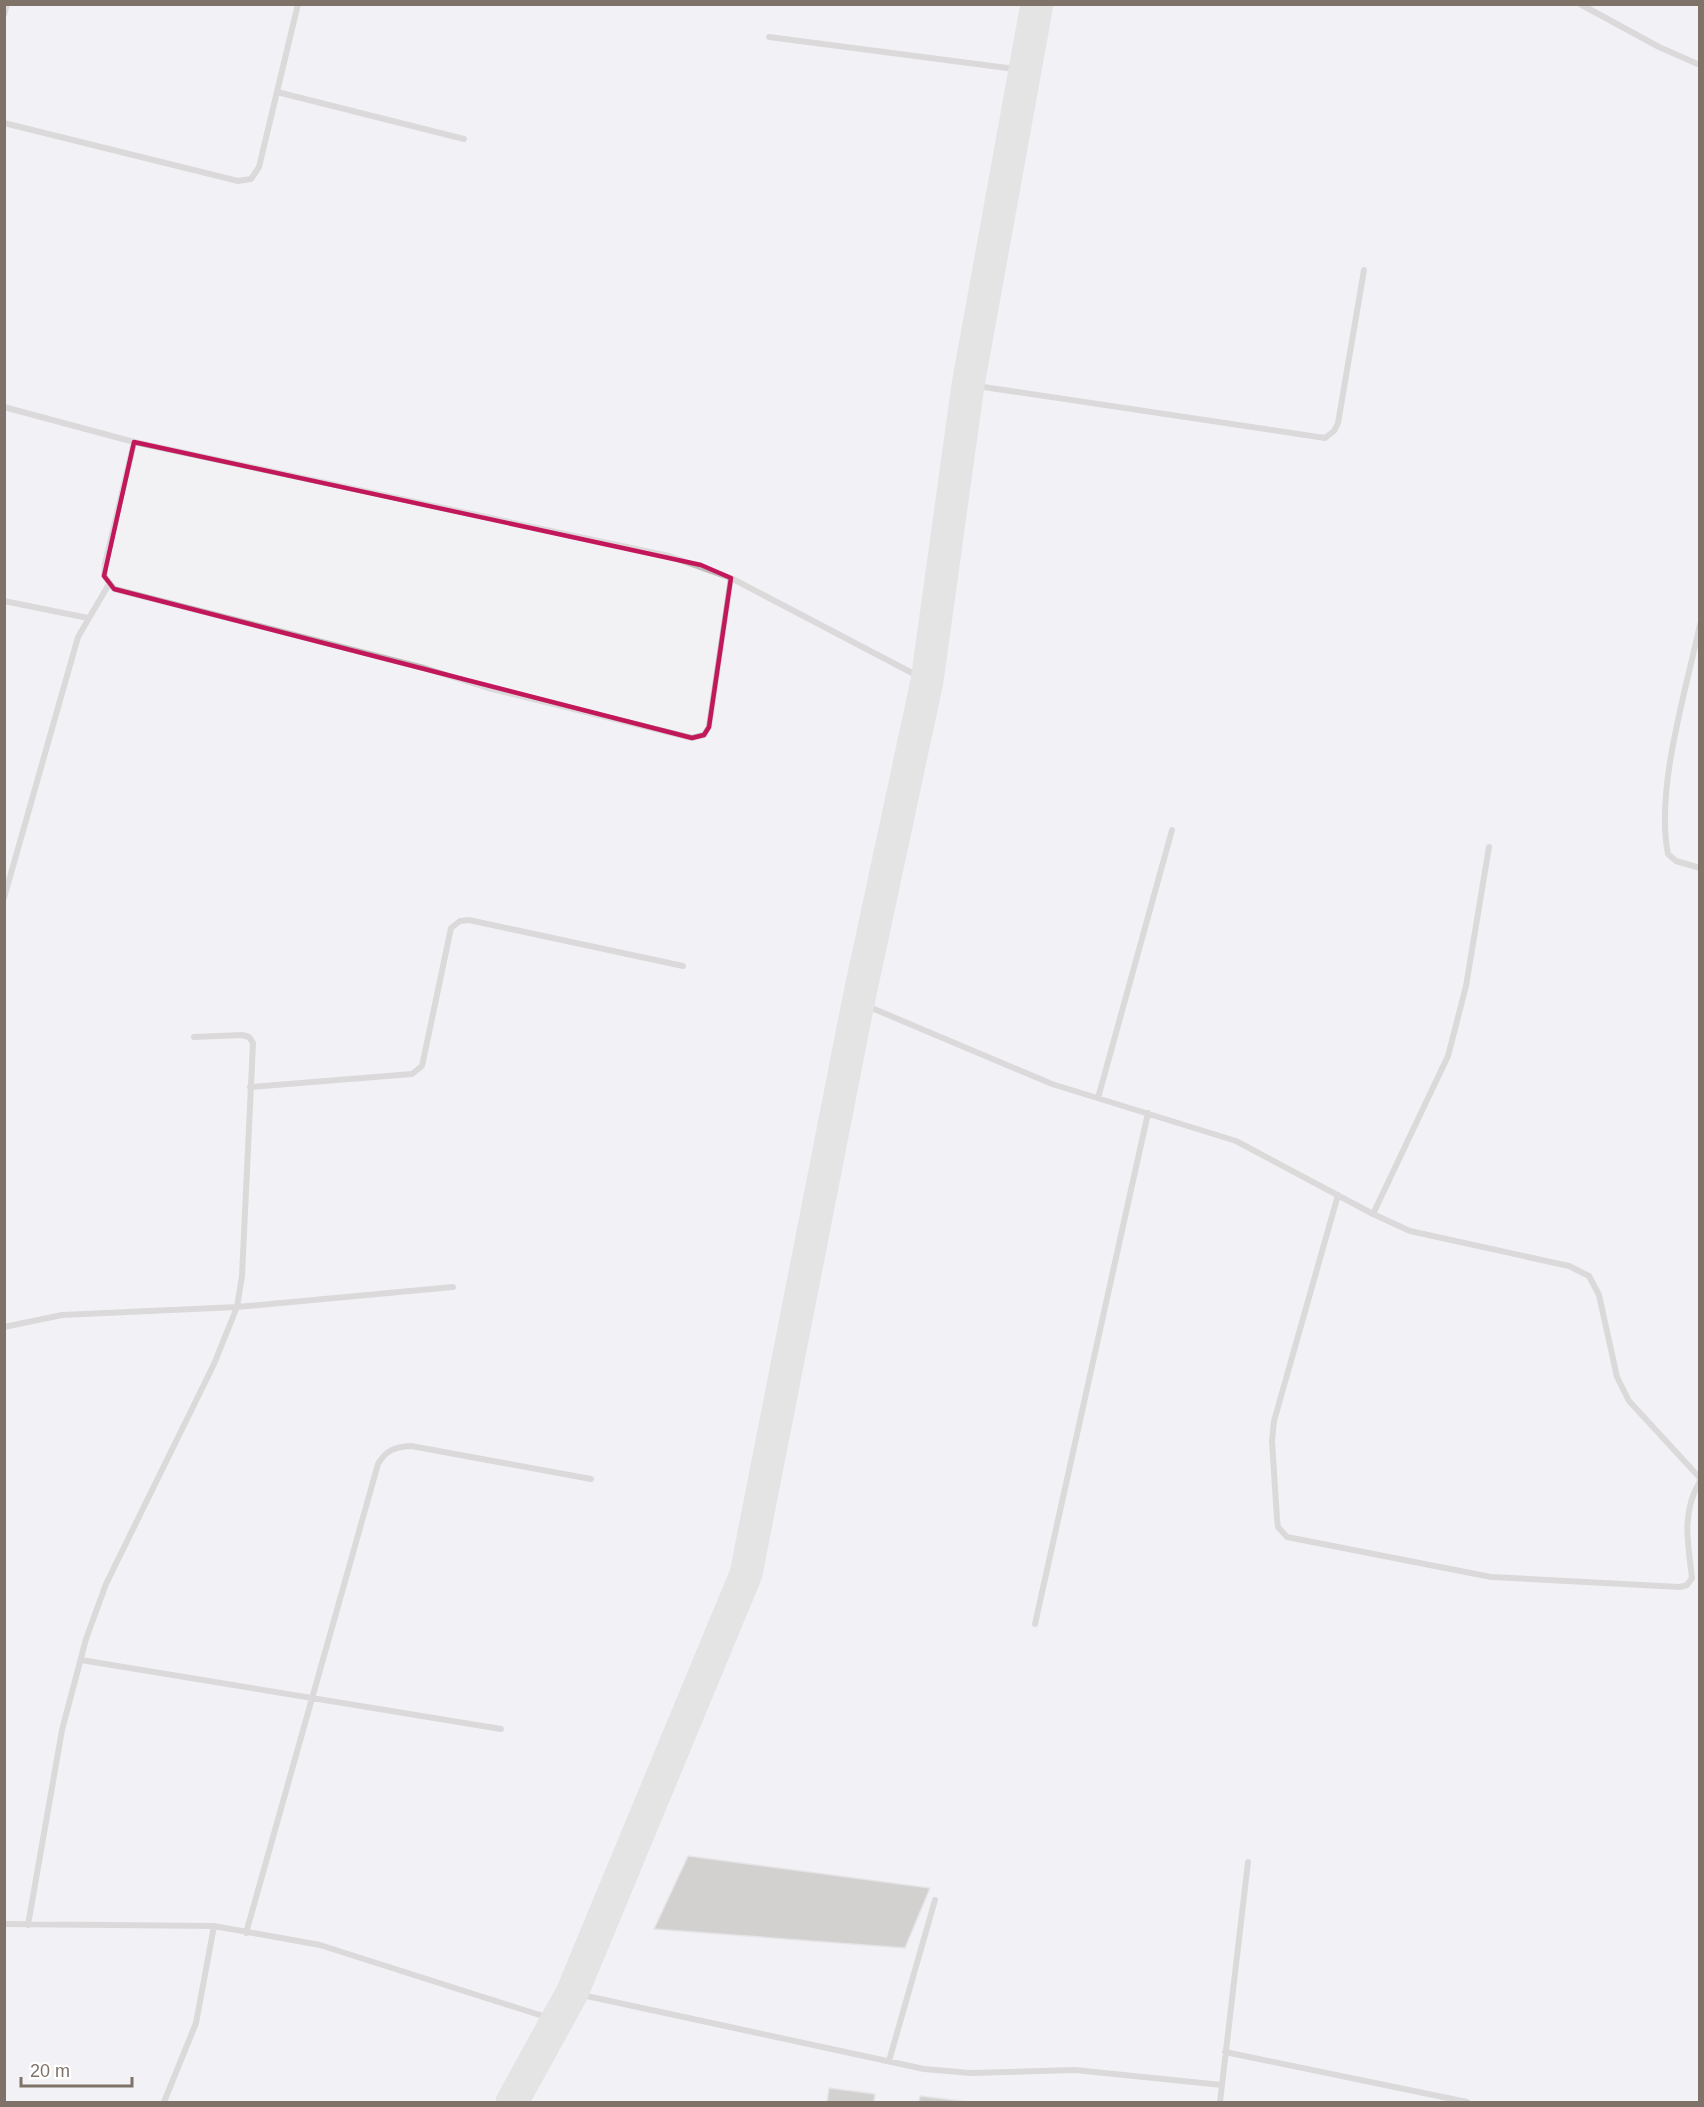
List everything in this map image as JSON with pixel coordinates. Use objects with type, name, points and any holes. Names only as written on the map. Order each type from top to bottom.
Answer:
[{"type":"street","points":[[4,15],[7,4]]},
{"type":"street","points":[[4,123],[238,182],[251,179],[259,167],[298,4]]},
{"type":"street","points":[[513,2103],[565,2007],[746,1574],[858,1003],[927,681],[968,385],[1036,4]]},
{"type":"street","points":[[1580,4],[1659,47],[1700,65]]},
{"type":"street","points":[[769,37],[1025,70]]},
{"type":"street","points":[[277,92],[464,139]]},
{"type":"street","points":[[968,385],[1325,438],[1334,431],[1338,423],[1364,270]]},
{"type":"street","points":[[4,407],[134,442],[669,556],[731,578],[927,681]]},
{"type":"street","points":[[134,442],[105,564],[104,576],[114,589],[692,738],[704,735],[709,727],[731,578]]},
{"type":"street","points":[[4,898],[78,637],[109,584]]},
{"type":"street","points":[[4,602],[88,618]]},
{"type":"street","points":[[1700,624],[1667,781],[1664,810],[1668,854],[1676,861],[1700,868]]},
{"type":"street","points":[[1098,1098],[1172,830]]},
{"type":"street","points":[[1373,1214],[1448,1056],[1466,986],[1489,847]]},
{"type":"street","points":[[250,1087],[401,1077],[412,1074],[422,1066],[451,928],[459,921],[469,920],[683,966]]},
{"type":"street","points":[[858,1003],[1052,1084],[1236,1141],[1338,1195],[1373,1214],[1410,1231],[1569,1266],[1589,1276],[1599,1295],[1617,1377],[1629,1401],[1700,1480],[1690,1497],[1687,1515],[1692,1578],[1687,1585],[1680,1587],[1491,1577],[1287,1538],[1278,1527],[1277,1519],[1272,1441],[1274,1421],[1338,1195]]},
{"type":"street","points":[[28,1925],[62,1730],[81,1660],[106,1584],[214,1365],[237,1307],[242,1275],[253,1043],[249,1037],[242,1035],[194,1037]]},
{"type":"street","points":[[1035,1624],[1148,1113]]},
{"type":"street","points":[[4,1327],[62,1315],[237,1307],[453,1287]]},
{"type":"street","points":[[246,1933],[378,1464],[385,1453],[396,1447],[411,1446],[591,1479]]},
{"type":"street","points":[[81,1660],[501,1729]]},
{"type":"street","points":[[1220,2103],[1248,1862]]},
{"type":"street","points":[[889,2061],[935,1900]]},
{"type":"street","points":[[4,1924],[214,1926],[320,1945],[382,1966],[565,2007],[924,2068],[970,2073],[1075,2070],[1222,2085]]},
{"type":"street","points":[[164,2103],[196,2023],[214,1926]]},
{"type":"street","points":[[1226,2052],[1467,2103]]},
{"type":"highlighted area","points":[[134,442],[701,565],[731,578],[709,727],[704,735],[692,738],[132,595],[114,589],[104,576]]},
{"type":"building","points":[[688,1856],[930,1888],[905,1948],[654,1929]]},
{"type":"building","points":[[829,2088],[875,2094],[874,2102],[827,2102]]},
{"type":"building","points":[[920,2096],[971,2102],[919,2102]]}]
